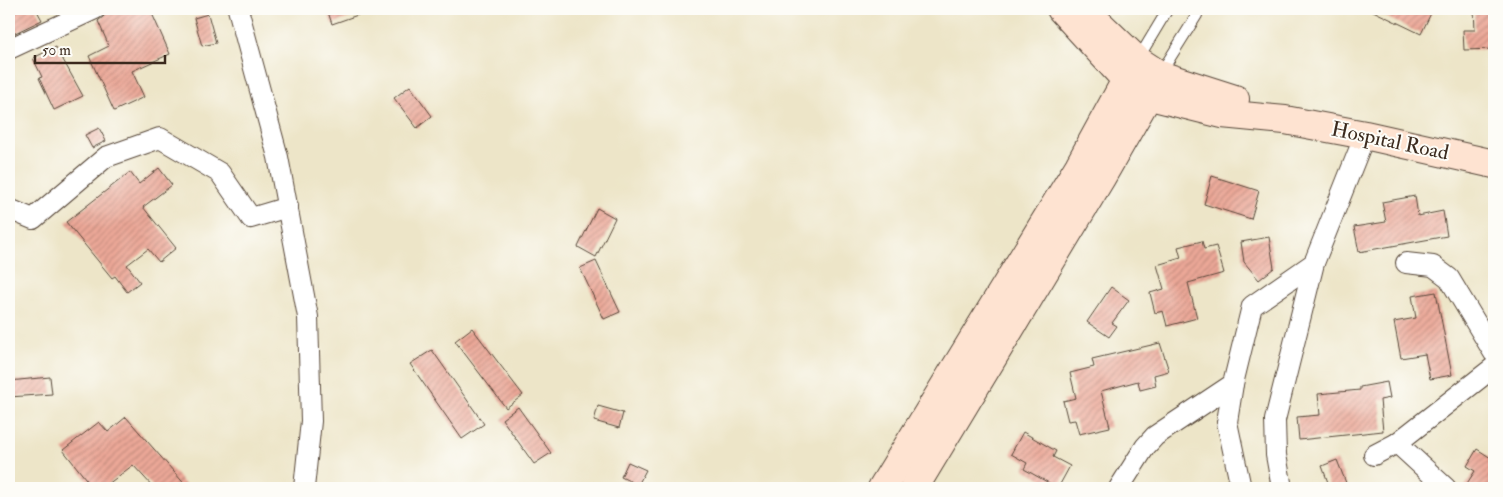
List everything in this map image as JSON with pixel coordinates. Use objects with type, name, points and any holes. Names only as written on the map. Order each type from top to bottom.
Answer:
[{"type":"street","points":[[9,49],[95,9]]},
{"type":"street","points":[[238,9],[265,101],[288,207],[308,317],[311,421],[304,488]]},
{"type":"street","points":[[1062,9],[1132,71]]},
{"type":"street","points":[[1084,9],[1132,71]]},
{"type":"street","points":[[914,488],[1090,172],[1132,71]]},
{"type":"street","name":"Hospital Road","points":[[1132,71],[1155,85],[1222,114],[1284,120],[1365,135],[1494,164]]},
{"type":"street","points":[[882,488],[1090,172],[1155,85]]},
{"type":"street","points":[[1282,488],[1276,456],[1275,420],[1314,262],[1365,135]]},
{"type":"street","points":[[9,209],[32,219],[106,157],[160,138],[220,173],[250,218],[288,207]]},
{"type":"street","points":[[1241,488],[1226,422],[1252,306],[1314,262]]},
{"type":"street","points":[[1406,263],[1433,266],[1449,278],[1494,353]]},
{"type":"street","points":[[1374,455],[1397,443],[1494,367]]},
{"type":"street","points":[[1119,488],[1145,447],[1155,436],[1233,384]]},
{"type":"street","points":[[1397,443],[1446,488]]},
{"type":"lane","points":[[1132,71],[1168,9]]},
{"type":"lane","points":[[1155,85],[1197,16],[1197,9]]},
{"type":"building","points":[[9,9],[36,9],[42,20],[9,36]]},
{"type":"building","points":[[107,9],[150,9],[170,54],[132,71],[144,97],[114,111],[89,56],[109,46],[98,21],[104,16]]},
{"type":"building","points":[[327,9],[369,9],[369,11],[332,24]]},
{"type":"building","points":[[1369,9],[1433,9],[1421,34]]},
{"type":"building","points":[[1474,9],[1494,9],[1494,49],[1464,50],[1463,30],[1475,30]]},
{"type":"building","points":[[208,14],[216,43],[202,46],[194,18]]},
{"type":"building","points":[[56,47],[83,96],[54,110],[39,78],[42,77],[33,58]]},
{"type":"building","points":[[410,86],[432,116],[417,128],[394,98]]},
{"type":"building","points":[[99,128],[106,141],[92,148],[85,135]]},
{"type":"building","points":[[159,168],[172,185],[143,207],[176,248],[159,262],[148,249],[127,265],[140,282],[127,292],[115,276],[112,278],[66,222],[130,172],[139,184]]},
{"type":"building","points":[[1212,176],[1259,191],[1251,219],[1204,204]]},
{"type":"building","points":[[1415,196],[1418,216],[1443,211],[1447,236],[1359,252],[1354,227],[1386,222],[1382,202]]},
{"type":"building","points":[[597,208],[615,218],[596,257],[578,247]]},
{"type":"building","points":[[1269,237],[1274,268],[1259,280],[1244,262],[1241,242]]},
{"type":"building","points":[[1202,241],[1204,249],[1216,246],[1224,273],[1188,283],[1197,318],[1167,326],[1163,311],[1155,313],[1150,293],[1164,289],[1157,265],[1181,258],[1178,247]]},
{"type":"building","points":[[596,261],[620,312],[604,319],[580,268]]},
{"type":"building","points":[[1111,287],[1129,300],[1112,323],[1117,326],[1109,337],[1087,322]]},
{"type":"building","points":[[1436,292],[1452,375],[1430,379],[1425,354],[1401,358],[1394,322],[1416,318],[1412,296]]},
{"type":"building","points":[[472,328],[523,395],[506,408],[455,341]]},
{"type":"building","points":[[1160,343],[1169,371],[1154,375],[1156,386],[1140,390],[1138,381],[1101,391],[1110,427],[1079,434],[1075,420],[1068,421],[1063,401],[1076,398],[1070,373],[1094,367],[1092,359]]},
{"type":"building","points":[[432,350],[484,424],[462,439],[410,364]]},
{"type":"building","points":[[50,377],[52,394],[9,397],[9,381]]},
{"type":"building","points":[[1387,382],[1390,398],[1380,400],[1383,431],[1299,440],[1297,417],[1320,415],[1318,394],[1360,390],[1360,387]]},
{"type":"building","points":[[598,406],[623,413],[619,428],[594,421]]},
{"type":"building","points":[[518,407],[551,453],[534,464],[502,419]]},
{"type":"building","points":[[126,417],[188,488],[154,488],[133,465],[103,488],[93,488],[63,450],[99,422],[108,432]]},
{"type":"building","points":[[1023,432],[1056,451],[1053,457],[1070,466],[1058,488],[1024,469],[1027,463],[1011,454]]},
{"type":"building","points":[[1477,449],[1494,460],[1494,488],[1464,488],[1475,471],[1467,466]]},
{"type":"building","points":[[1337,460],[1348,488],[1330,488],[1322,466]]},
{"type":"building","points":[[628,462],[646,470],[638,485],[621,477]]}]
